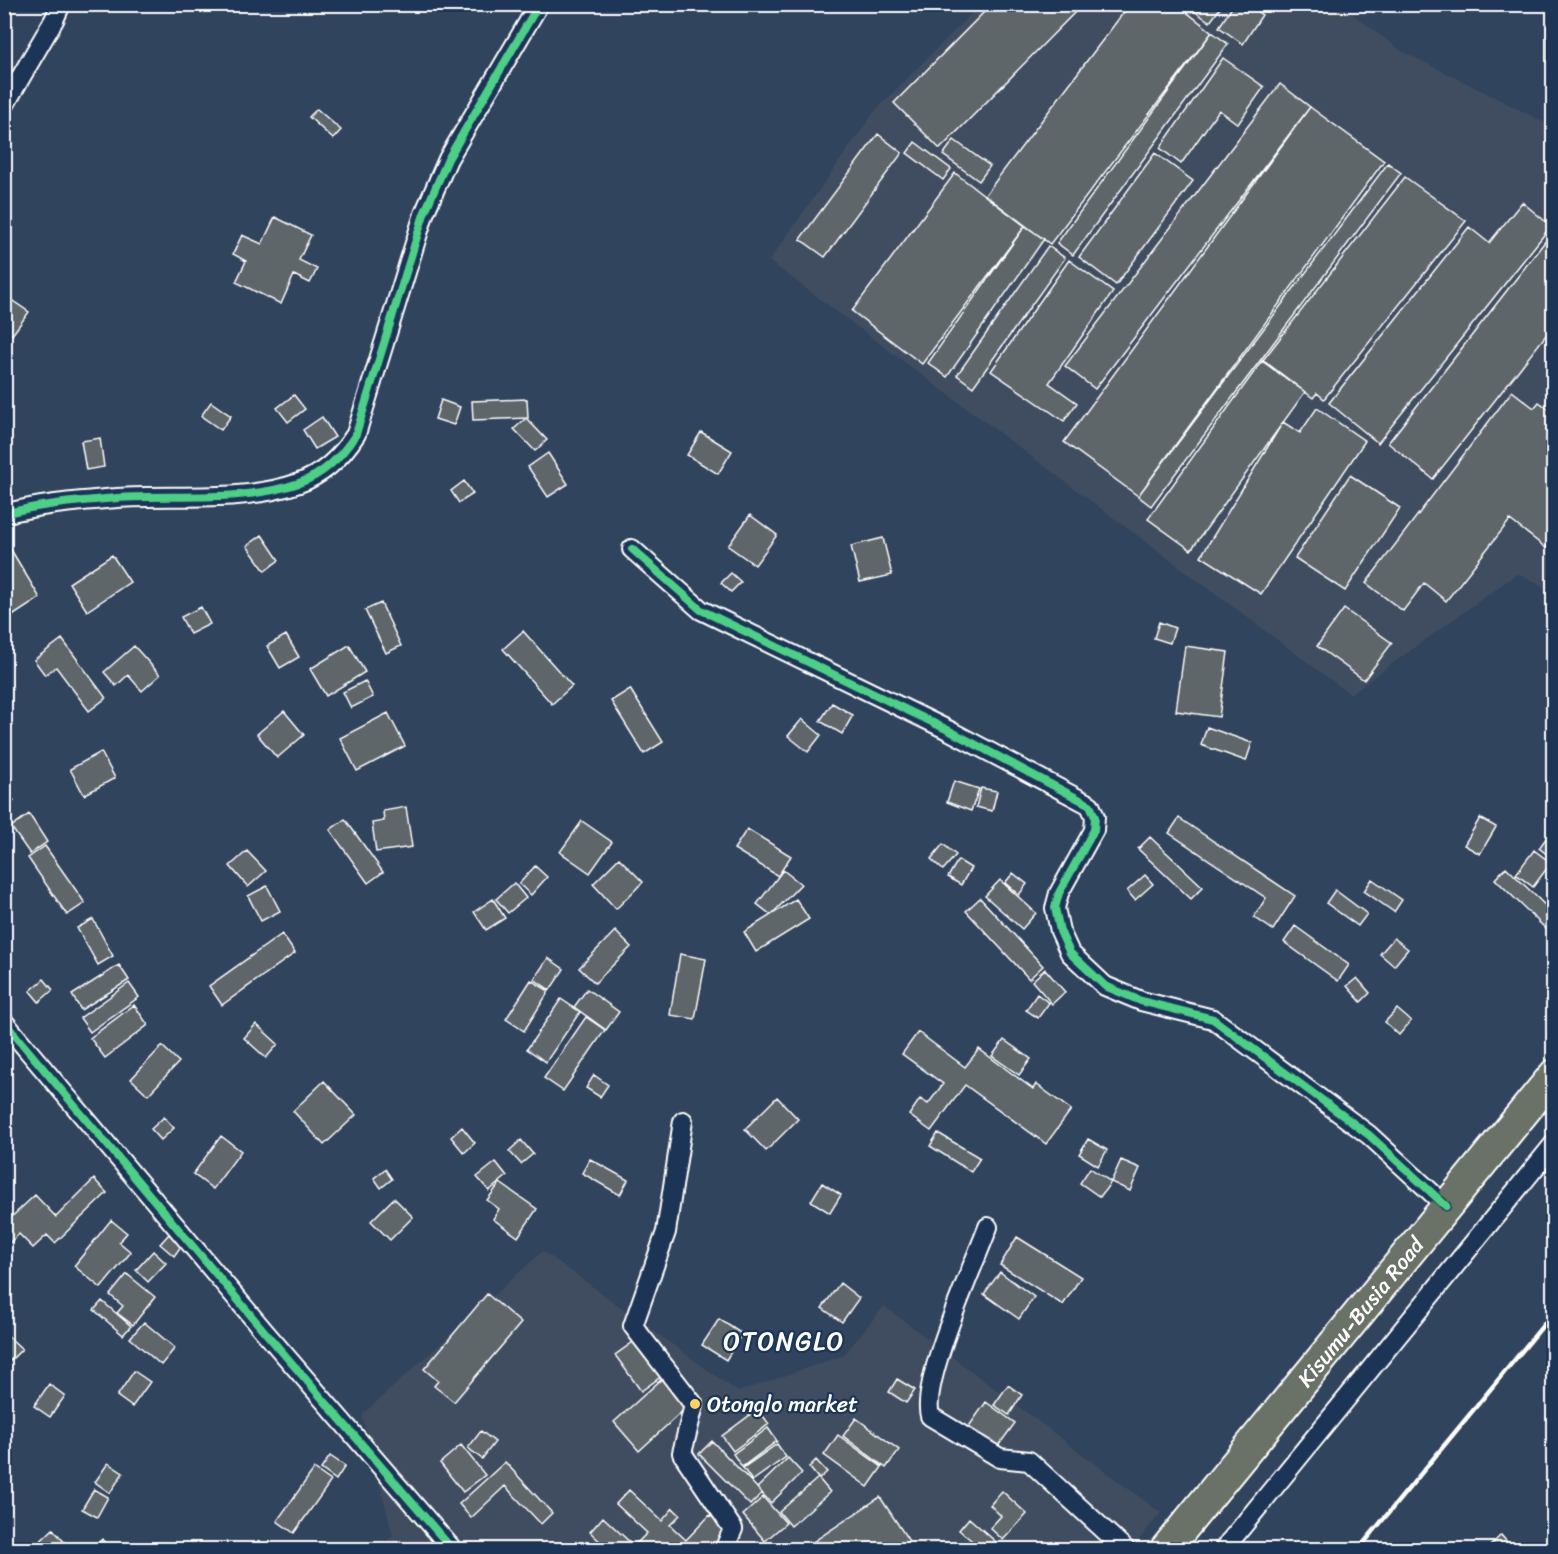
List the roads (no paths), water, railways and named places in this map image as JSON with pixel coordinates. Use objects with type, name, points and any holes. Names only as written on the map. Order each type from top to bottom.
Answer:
[{"type":"highway","name":"Kisumu-Busia Road","points":[[1165,1550],[1554,1075]]},
{"type":"street","points":[[4,106],[61,4]]},
{"type":"street","points":[[4,514],[117,498],[208,497],[259,492],[299,483],[326,469],[342,455],[356,434],[424,214],[448,159],[539,4]]},
{"type":"street","points":[[632,549],[701,610],[950,731],[1090,805],[1095,817],[1094,830],[1059,893],[1055,908],[1060,931],[1070,953],[1105,986],[1141,1001],[1213,1019],[1369,1135],[1446,1206]]},
{"type":"street","points":[[4,1022],[264,1331],[453,1550]]},
{"type":"street","points":[[683,1121],[666,1232],[633,1326],[694,1405],[682,1453],[733,1529],[724,1550]]},
{"type":"street","points":[[1223,1550],[1554,1144]]},
{"type":"street","points":[[988,1227],[933,1372],[928,1398],[930,1416],[1000,1458],[1029,1461],[1126,1550]]},
{"type":"railway","points":[[1358,1550],[1554,1312]]},
{"type":"place","name":"Otonglo market","points":[[695,1404]]},
{"type":"district","name":"OTONGLO","points":[[784,1341]]}]
